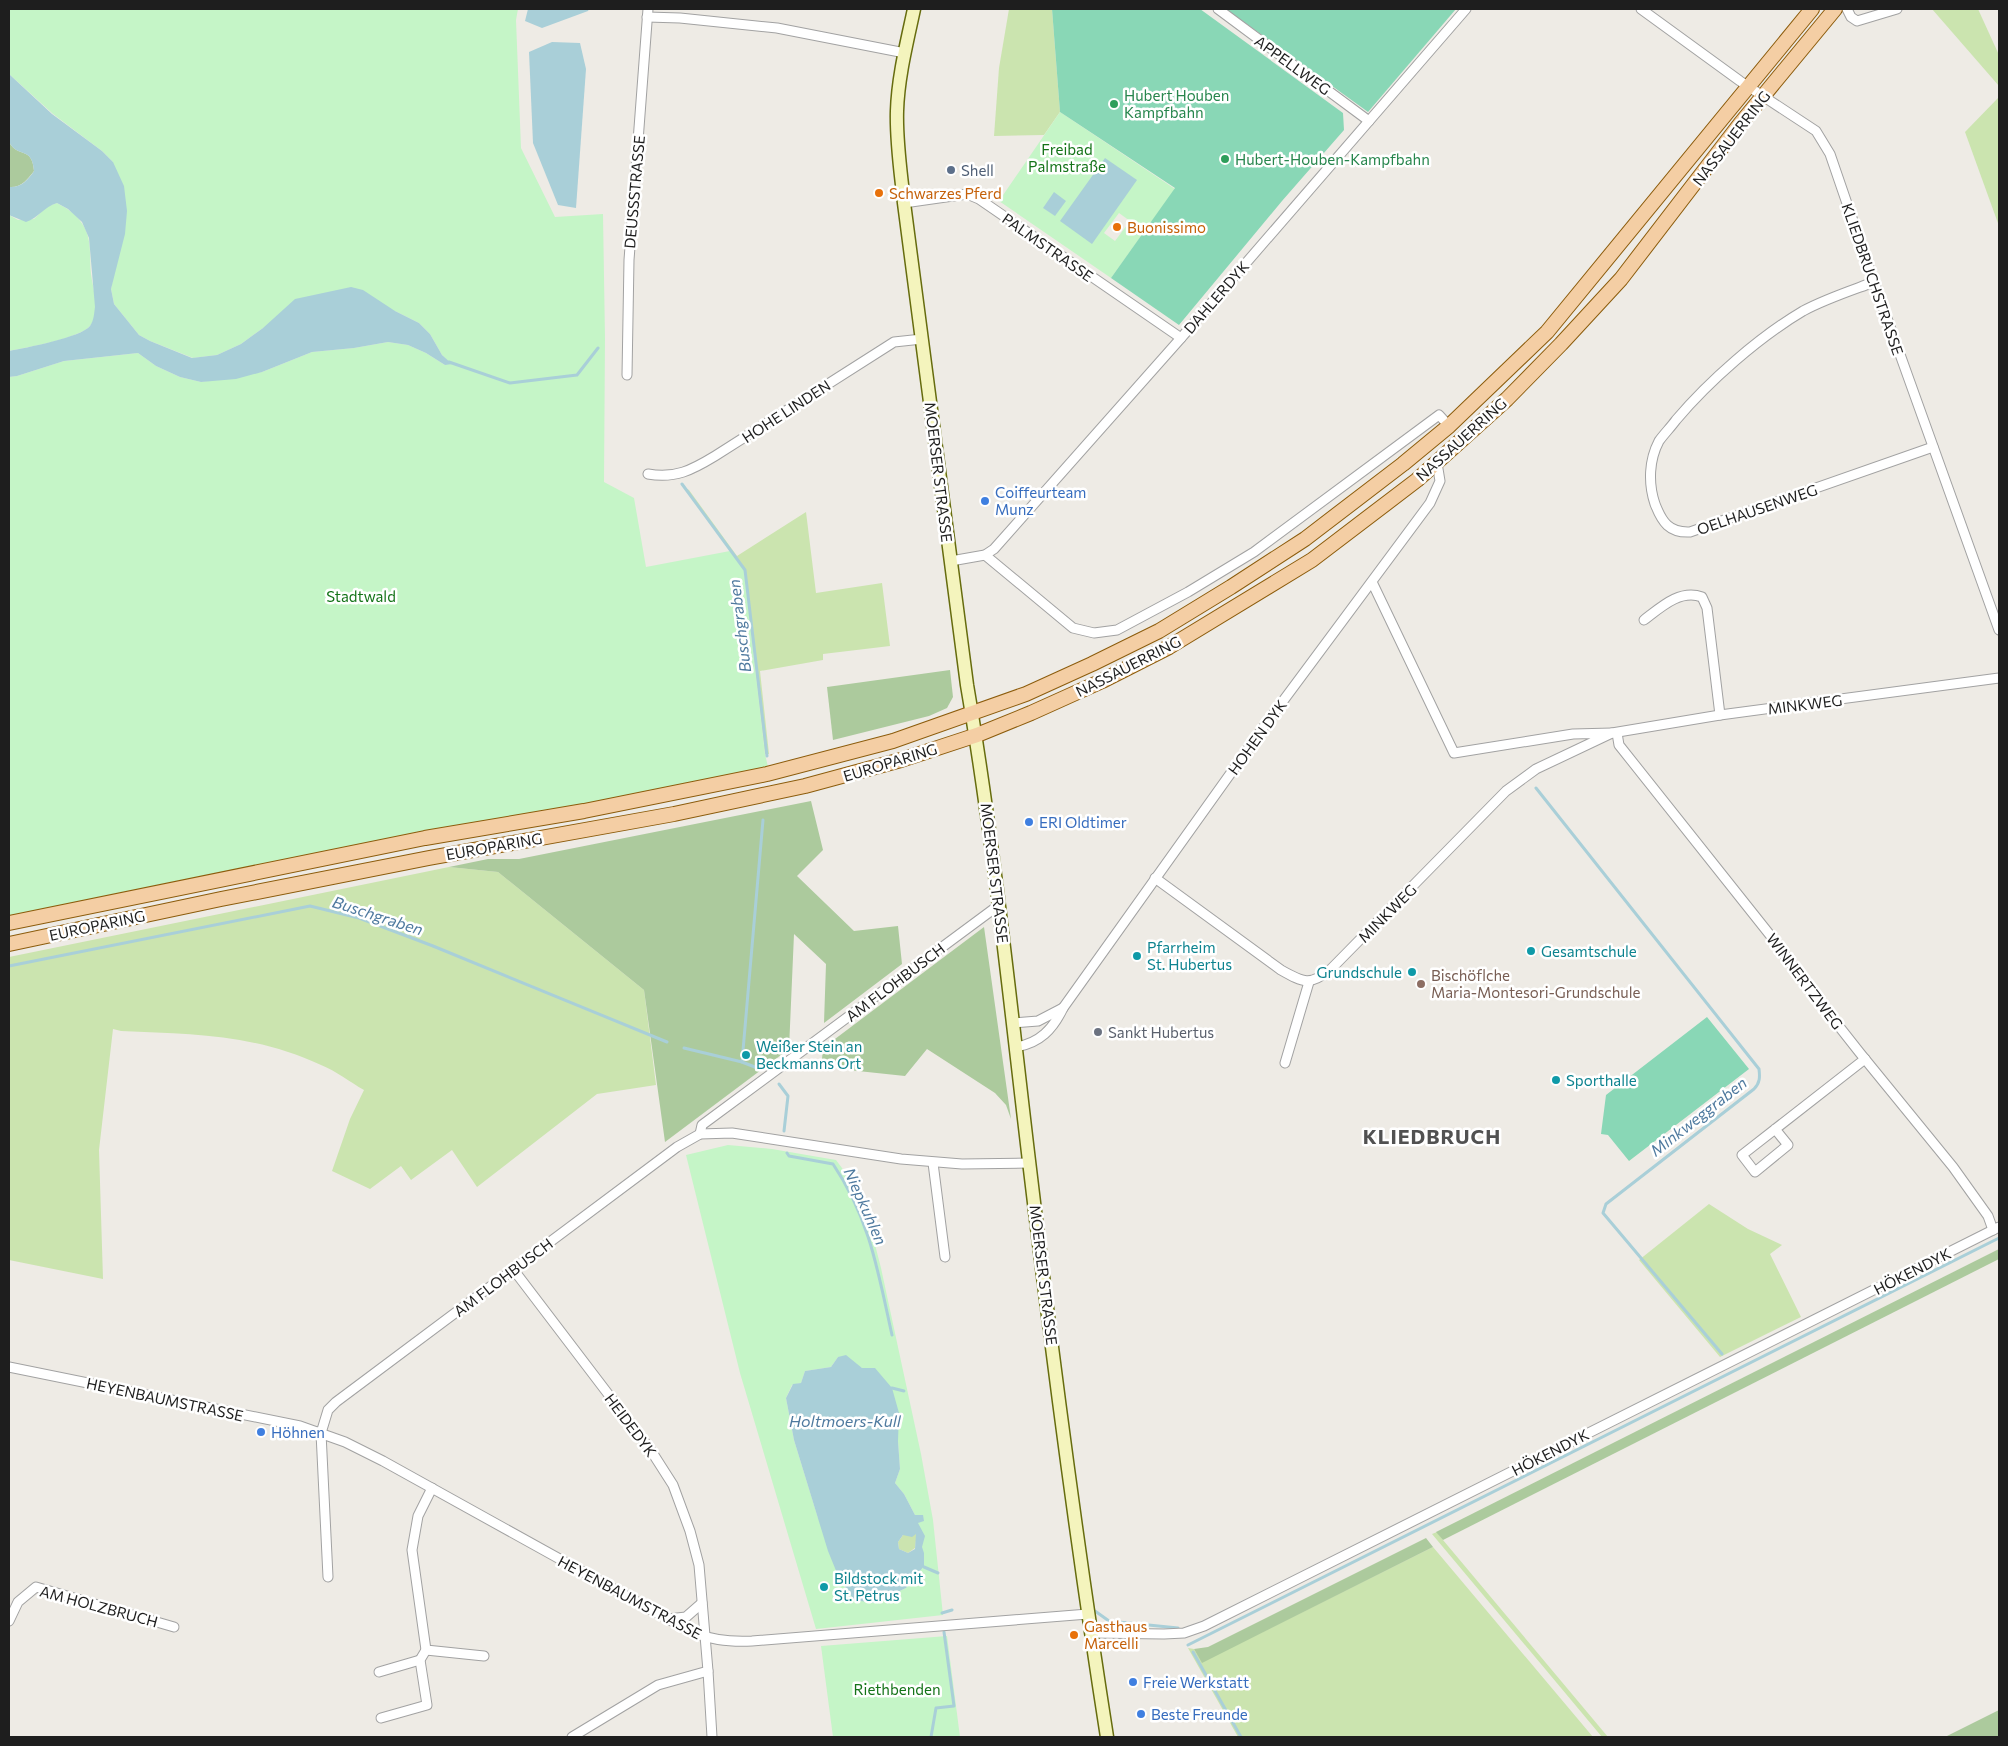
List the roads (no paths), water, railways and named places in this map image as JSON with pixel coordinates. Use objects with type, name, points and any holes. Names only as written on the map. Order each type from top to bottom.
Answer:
[{"type":"main road","name":"MOERSER STRASSE","points":[[914,9],[897,109],[897,141],[951,561],[1014,1023],[1029,1163],[1090,1633],[1107,1737]]},
{"type":"main road","name":"NASSAUERRING","points":[[972,713],[1026,694],[1159,631],[1305,539],[1449,426],[1547,332],[1812,9]]},
{"type":"main road","name":"NASSAUERRING","points":[[976,735],[1102,681],[1185,637],[1312,560],[1436,463],[1507,399],[1561,344],[1620,279],[1835,9]]},
{"type":"main road","name":"EUROPARING","points":[[9,923],[426,838],[584,811],[762,776],[893,741],[972,713]]},
{"type":"main road","name":"EUROPARING","points":[[9,944],[221,899],[429,858],[674,814],[769,794],[901,760],[976,735]]},
{"type":"street","name":"APPELLWEG","points":[[1218,9],[1369,121]]},
{"type":"street","name":"DAHLERDYK","points":[[985,555],[994,548],[1181,338],[1466,9]]},
{"type":"street","name":"KLIEDBRUCHSTRASSE","points":[[1641,9],[1749,87],[1816,131],[1830,154],[1999,630]]},
{"type":"street","points":[[1847,9],[1851,18],[1857,22],[1897,9]]},
{"type":"street","points":[[648,13],[777,28],[905,53]]},
{"type":"street","name":"DEUSSSTRASSE","points":[[627,375],[628,260],[648,13]]},
{"type":"street","name":"PALMSTRASSE","points":[[904,203],[967,194],[979,199],[1181,338]]},
{"type":"street","name":"OELHAUSENWEG","points":[[1874,282],[1804,311],[1779,327],[1728,369],[1689,405],[1660,440],[1652,461],[1650,481],[1655,504],[1667,525],[1678,532],[1690,532],[1933,448]]},
{"type":"street","name":"HOHE LINDEN","points":[[648,474],[659,476],[688,472],[894,342],[922,339]]},
{"type":"street","name":"NASSAUERRING","points":[[985,555],[1072,628],[1094,633],[1117,630],[1188,592],[1254,552],[1439,415],[1449,426]]},
{"type":"street","name":"HOHEN DYK","points":[[1016,1047],[1038,1040],[1050,1029],[1155,878],[1430,503],[1440,481],[1436,463]]},
{"type":"street","points":[[951,561],[985,555]]},
{"type":"street","name":"MINKWEG","points":[[1372,582],[1454,753],[1573,734],[1614,733],[1720,715],[1999,678]]},
{"type":"street","points":[[1644,620],[1667,603],[1693,594],[1702,597],[1707,608],[1720,715]]},
{"type":"street","name":"MINKWEG","points":[[1309,982],[1318,979],[1331,969],[1506,791],[1536,769],[1614,733]]},
{"type":"street","name":"WINNERTZWEG","points":[[1614,733],[1619,745],[1774,940],[1804,982],[1953,1167],[1996,1229]]},
{"type":"street","points":[[1155,878],[1281,970],[1298,980],[1309,982],[1285,1063]]},
{"type":"street","name":"AM FLOHBUSCH","points":[[700,1134],[702,1125],[998,905]]},
{"type":"street","name":"HOHEN DYK","points":[[1014,1023],[1038,1021],[1063,1008]]},
{"type":"street","points":[[1775,1129],[1788,1145],[1755,1172],[1742,1155],[1775,1129],[1865,1059]]},
{"type":"street","name":"AM FLOHBUSCH","points":[[321,1433],[328,1410],[336,1402],[677,1146],[700,1134],[732,1133],[880,1157],[934,1162],[1029,1163]]},
{"type":"street","points":[[934,1162],[945,1257]]},
{"type":"street","name":"HÖKENDYK","points":[[1090,1633],[1184,1633],[1204,1626],[1996,1229]]},
{"type":"street","name":"HEIDEDYK","points":[[513,1269],[663,1468],[673,1485],[690,1531],[699,1565],[712,1737]]},
{"type":"street","name":"HEYENBAUMSTRASSE","points":[[9,1367],[300,1426],[321,1433],[383,1461],[668,1619],[704,1637],[729,1642],[752,1641],[1088,1614]]},
{"type":"street","points":[[321,1433],[328,1577]]},
{"type":"street","points":[[381,1718],[426,1705],[420,1660],[426,1650],[412,1550],[418,1516],[432,1488]]},
{"type":"street","name":"AM HOLZBRUCH","points":[[9,1621],[18,1602],[36,1587],[174,1627]]},
{"type":"street","points":[[668,1619],[686,1617],[702,1602]]},
{"type":"street","points":[[426,1650],[484,1656]]},
{"type":"street","points":[[379,1672],[420,1660]]},
{"type":"street","points":[[572,1737],[658,1686],[708,1671]]},
{"type":"water","points":[[528,9],[589,9],[542,28],[525,21]]},
{"type":"water","points":[[552,42],[580,43],[586,69],[576,208],[558,205],[533,143],[529,52]]},
{"type":"water","points":[[9,74],[52,114],[102,151],[113,162],[124,186],[127,211],[125,234],[111,289],[114,304],[139,335],[192,358],[217,355],[241,344],[263,328],[295,299],[351,287],[363,290],[395,311],[419,323],[430,334],[442,355],[452,364],[445,365],[426,353],[408,345],[388,342],[354,348],[312,352],[262,372],[236,379],[201,382],[180,377],[156,366],[138,353],[64,361],[9,377],[9,351],[52,342],[85,330],[90,326],[94,317],[95,307],[89,238],[82,222],[68,209],[57,203],[26,222],[9,215],[9,187],[24,183],[34,171],[31,158],[16,150],[9,142]]},
{"type":"water","points":[[1105,158],[1137,180],[1092,244],[1060,221]]},
{"type":"water","points":[[1054,192],[1066,201],[1055,216],[1043,208]]},
{"type":"water","name":"Holtmoers-Kull","points":[[846,1355],[862,1368],[875,1368],[892,1388],[899,1413],[900,1469],[895,1483],[904,1494],[915,1515],[923,1515],[924,1521],[918,1523],[925,1536],[922,1547],[924,1566],[906,1588],[874,1603],[854,1600],[839,1578],[828,1551],[794,1440],[786,1398],[793,1384],[801,1383],[805,1371],[831,1367],[838,1357]],"holes":[[[916,1534],[915,1549],[908,1553],[899,1549],[898,1542],[903,1535],[912,1537]]]},
{"type":"waterway","points":[[449,362],[510,383],[577,375],[598,348]]},
{"type":"waterway","name":"Buschgraben","points":[[682,484],[745,570],[767,756]]},
{"type":"waterway","name":"Minkweggraben","points":[[1536,788],[1759,1069],[1759,1080],[1754,1089],[1606,1204],[1603,1213],[1722,1354]]},
{"type":"waterway","name":"Buschgraben","points":[[742,1062],[763,820]]},
{"type":"waterway","name":"Buschgraben","points":[[9,966],[310,906],[359,918],[433,946],[667,1042]]},
{"type":"waterway","name":"Buschgraben","points":[[684,1048],[742,1062],[760,1069]]},
{"type":"waterway","name":"Niepkuhlen","points":[[779,1084],[788,1096],[784,1131]]},
{"type":"waterway","name":"Niepkuhlen","points":[[787,1153],[789,1156],[833,1164],[846,1185],[856,1205],[871,1246],[892,1335]]},
{"type":"waterway","points":[[1188,1645],[1999,1238]]},
{"type":"waterway","points":[[892,1388],[904,1391]]},
{"type":"waterway","points":[[924,1567],[938,1573]]},
{"type":"waterway","points":[[942,1613],[952,1610]]},
{"type":"waterway","points":[[1095,1611],[1109,1621],[1178,1628]]},
{"type":"waterway","name":"Niepkuhlen","points":[[931,1737],[936,1708],[954,1706],[944,1632]]},
{"type":"waterway","points":[[1193,1652],[1241,1737]]},
{"type":"place","name":"Hubert Houben Kampfbahn","points":[[1114,104]]},
{"type":"place","name":"Hubert-Houben-Kampfbahn","points":[[1225,159]]},
{"type":"place","name":"Shell","points":[[951,170]]},
{"type":"place","name":"Schwarzes Pferd","points":[[879,193]]},
{"type":"place","name":"Buonissimo","points":[[1117,227]]},
{"type":"place","name":"Coiffeurteam Munz","points":[[985,501]]},
{"type":"place","name":"ERI Oldtimer","points":[[1029,822]]},
{"type":"place","name":"Gesamtschule","points":[[1531,951]]},
{"type":"place","name":"Pfarrheim St. Hubertus","points":[[1137,956]]},
{"type":"place","name":"Grundschule","points":[[1412,972]]},
{"type":"place","name":"Bischöflche Maria-Montesori-Grundschule","points":[[1421,984]]},
{"type":"place","name":"Sankt Hubertus","points":[[1098,1032]]},
{"type":"place","name":"Weißer Stein an Beckmanns Ort","points":[[746,1055]]},
{"type":"place","name":"Sporthalle","points":[[1556,1080]]},
{"type":"place","name":"Höhnen","points":[[261,1432]]},
{"type":"place","name":"Bildstock mit St. Petrus","points":[[824,1587]]},
{"type":"place","name":"Gasthaus Marcelli","points":[[1074,1635]]},
{"type":"place","name":"Freie Werkstatt","points":[[1133,1682]]},
{"type":"place","name":"Beste Freunde","points":[[1141,1714]]},
{"type":"district","name":"KLIEDBRUCH","points":[[1432,1136]]},
{"type":"park label","name":"Freibad Palmstraße","points":[[1067,158]]},
{"type":"park label","name":"Stadtwald","points":[[361,596]]},
{"type":"park label","name":"Riethbenden","points":[[897,1689]]}]
